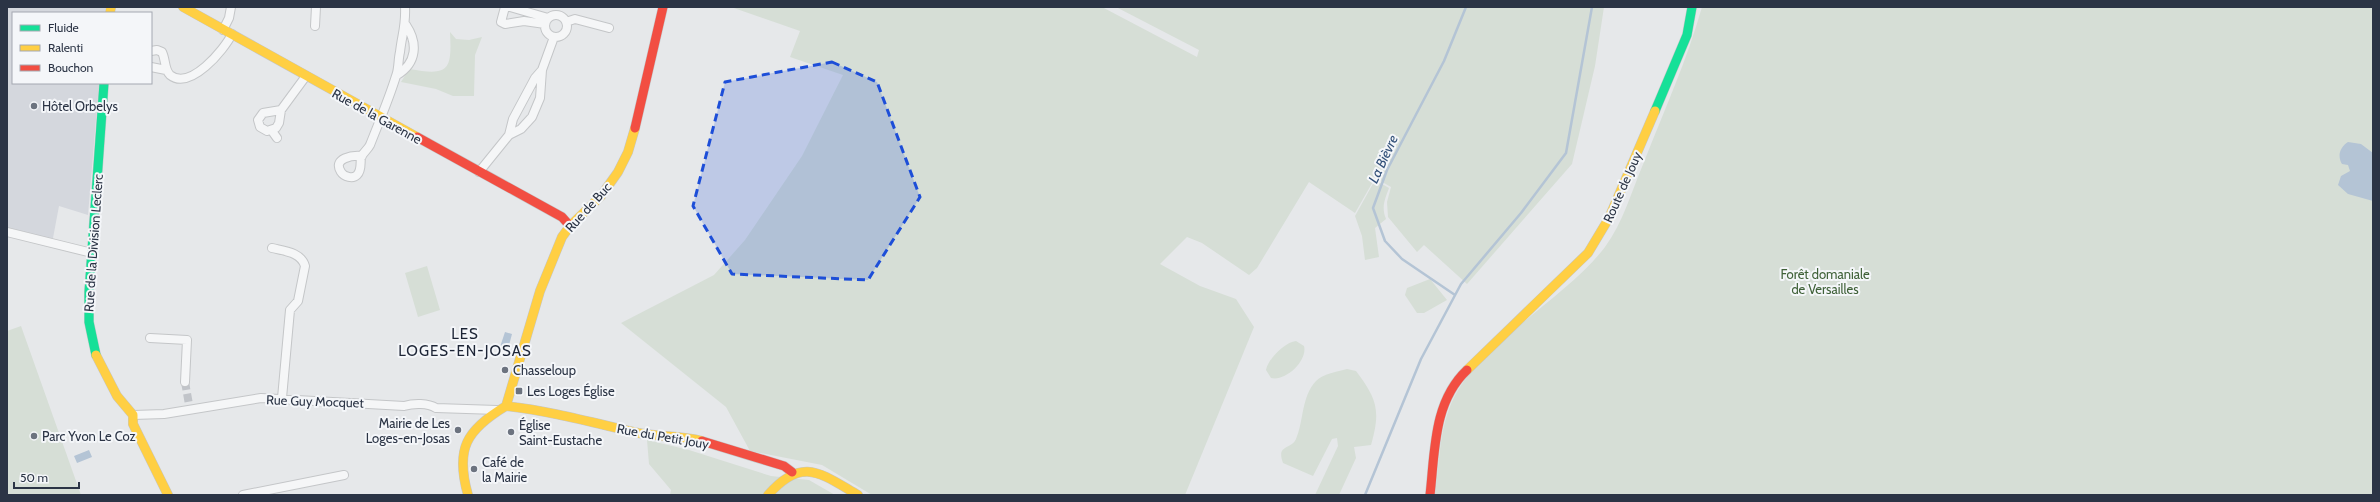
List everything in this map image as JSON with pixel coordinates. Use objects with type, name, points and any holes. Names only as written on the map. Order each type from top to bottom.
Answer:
[{"type":"street","name":"Rue de la Garenne","points":[[183,7],[562,217],[570,226]]},
{"type":"street","points":[[152,67],[166,70],[178,79],[187,79],[194,76],[226,47],[231,7]]},
{"type":"street","points":[[315,26],[316,7]]},
{"type":"street","points":[[362,156],[368,148],[397,75],[402,37],[406,25],[406,7]]},
{"type":"street","points":[[547,21],[505,7],[501,22],[505,24],[524,21],[547,21],[558,16],[566,22]]},
{"type":"street","name":"Rue de Buc","points":[[506,406],[540,291],[562,237],[570,226],[601,196],[618,172],[628,152],[643,101],[663,7]]},
{"type":"street","name":"Route de Jouy","points":[[1430,495],[1440,412],[1455,381],[1501,334],[1588,253],[1609,218],[1687,35],[1692,7]]},
{"type":"street","points":[[566,22],[575,19],[609,28]]},
{"type":"street","points":[[547,21],[548,34],[554,37],[561,36],[565,32],[566,22]]},
{"type":"street","points":[[397,75],[406,69],[412,59],[415,47],[413,35],[406,25]]},
{"type":"street","points":[[479,172],[509,135],[521,128],[532,116],[540,98],[542,70],[554,37]]},
{"type":"street","points":[[152,51],[157,50],[162,52],[166,70]]},
{"type":"street","points":[[509,135],[513,119],[535,78],[542,70]]},
{"type":"street","points":[[272,131],[279,123],[281,110],[306,76]]},
{"type":"street","name":"Rue de la Division Leclerc","points":[[104,84],[88,302],[92,342],[117,396],[133,415]]},
{"type":"street","points":[[277,138],[272,131],[263,130],[256,125],[263,112],[281,110]]},
{"type":"street","points":[[7,232],[92,253]]},
{"type":"street","points":[[272,248],[297,255],[303,260],[304,266],[298,302],[290,310],[282,398]]},
{"type":"street","points":[[150,338],[187,340],[185,382]]},
{"type":"street","name":"Rue Guy Mocquet","points":[[133,415],[164,414],[239,401],[282,398],[322,402],[364,402],[404,406],[411,404],[432,405],[436,408],[497,410]]},
{"type":"street","points":[[468,495],[460,460],[462,450],[471,433],[497,410],[506,406]]},
{"type":"street","name":"Rue du Petit Jouy","points":[[506,406],[542,410],[640,433],[692,438],[784,466],[792,472],[805,470],[819,474],[858,495]]},
{"type":"street","points":[[133,415],[133,424],[168,495]]},
{"type":"street","points":[[768,495],[792,472]]},
{"type":"street","points":[[244,495],[344,475]]},
{"type":"highlighted area","points":[[832,62],[877,82],[920,197],[868,280],[732,274],[693,206],[725,82]]},
{"type":"shaded area","points":[[7,7],[106,7],[105,12],[12,12],[12,84],[99,84],[88,215],[59,206],[53,238],[48,245],[7,235]]},
{"type":"green space","points":[[731,7],[1102,7],[1197,57],[1199,50],[1116,7],[1604,7],[1595,66],[1572,164],[1467,284],[1424,245],[1417,252],[1388,217],[1387,202],[1391,187],[1375,178],[1355,213],[1309,182],[1257,268],[1249,275],[1202,243],[1187,237],[1160,264],[1200,286],[1236,299],[1254,327],[1185,495],[872,495],[822,465],[750,451],[726,407],[621,323],[714,275],[745,240],[802,156],[843,75],[790,57],[800,31]]},
{"type":"green space","name":"Forêt domaniale de Versailles","points":[[1702,7],[2373,7],[2373,495],[1435,495],[1443,429],[1449,409],[1460,386],[1477,365],[1497,345],[1587,267],[1605,247],[1617,228],[1675,85]]},
{"type":"green space","points":[[450,32],[456,39],[469,40],[482,37],[475,55],[474,96],[453,96],[436,89],[401,82],[409,69],[433,72],[440,71],[445,68],[450,55]]},
{"type":"green space","points":[[1375,180],[1389,188],[1384,207],[1386,219],[1375,228],[1379,257],[1365,260],[1362,236],[1355,216]]},
{"type":"green space","points":[[427,266],[440,310],[418,317],[405,273]]},
{"type":"green space","points":[[1430,279],[1447,300],[1424,313],[1417,313],[1405,295],[1407,288]]},
{"type":"green space","name":"Parc Yvon Le Coz","points":[[21,326],[81,495],[7,495],[7,331]]},
{"type":"green space","points":[[1296,341],[1304,346],[1304,352],[1299,364],[1289,374],[1283,377],[1271,378],[1266,370],[1273,356],[1287,344]]},
{"type":"green space","points":[[1347,369],[1356,371],[1373,397],[1376,423],[1371,445],[1354,447],[1356,458],[1339,495],[1315,495],[1338,446],[1337,438],[1332,439],[1313,476],[1283,463],[1281,453],[1296,439],[1299,432],[1305,402],[1311,387],[1319,378],[1327,374]]},
{"type":"green space","points":[[647,440],[689,450],[771,476],[809,480],[835,495],[670,495],[671,490],[649,464]]},
{"type":"water","points":[[2348,142],[2361,144],[2373,153],[2373,201],[2348,194],[2338,185],[2341,176],[2350,171],[2348,165],[2342,164],[2340,161],[2341,149]]},
{"type":"water","points":[[505,332],[512,334],[508,349],[500,347]]},
{"type":"water","points":[[89,450],[92,457],[77,463],[74,456]]},
{"type":"waterway","name":"La Bièvre","points":[[1455,295],[1402,259],[1385,241],[1373,208],[1387,170],[1444,61],[1466,7]]},
{"type":"waterway","name":"La Bièvre","points":[[1365,495],[1421,359],[1461,284],[1521,213],[1566,153],[1592,7]]},
{"type":"tunnel","points":[[185,382],[190,410]]},
{"type":"traffic: fast","points":[[1655,111],[1687,35],[1692,7]]},
{"type":"traffic: fast","points":[[96,355],[89,322],[89,292],[104,84]]},
{"type":"traffic: slow","points":[[110,12],[111,7]]},
{"type":"traffic: slow","points":[[183,7],[417,137]]},
{"type":"traffic: slow","points":[[1467,370],[1588,253],[1609,218],[1655,111]]},
{"type":"traffic: slow","points":[[506,406],[540,291],[562,237],[570,226],[601,196],[618,172],[628,152],[635,128]]},
{"type":"traffic: slow","points":[[96,355],[117,396],[133,415],[133,424],[168,495]]},
{"type":"traffic: slow","points":[[506,406],[556,414],[638,433],[702,441]]},
{"type":"traffic: slow","points":[[468,495],[464,479],[463,465],[467,442],[481,424],[506,406]]},
{"type":"traffic: slow","points":[[768,495],[791,475],[801,472],[812,472],[822,475],[858,495]]},
{"type":"traffic: jam","points":[[635,128],[663,7]]},
{"type":"traffic: jam","points":[[417,137],[562,217],[570,226]]},
{"type":"traffic: jam","points":[[1430,495],[1435,445],[1442,412],[1456,383],[1467,370]]},
{"type":"traffic: jam","points":[[702,441],[784,466],[792,472]]},
{"type":"place","name":"Hôtel Orbelys","points":[[34,106]]},
{"type":"place","name":"Chasseloup","points":[[505,370]]},
{"type":"place","name":"Les Loges Église","points":[[519,391]]},
{"type":"place","name":"Mairie de Les Loges-en-Josas","points":[[458,430]]},
{"type":"place","name":"Église Saint-Eustache","points":[[511,432]]},
{"type":"place","name":"Parc Yvon Le Coz","points":[[34,436]]},
{"type":"place","name":"Café de la Mairie","points":[[474,469]]},
{"type":"district","name":"LES LOGES-EN-JOSAS","points":[[465,342]]}]
